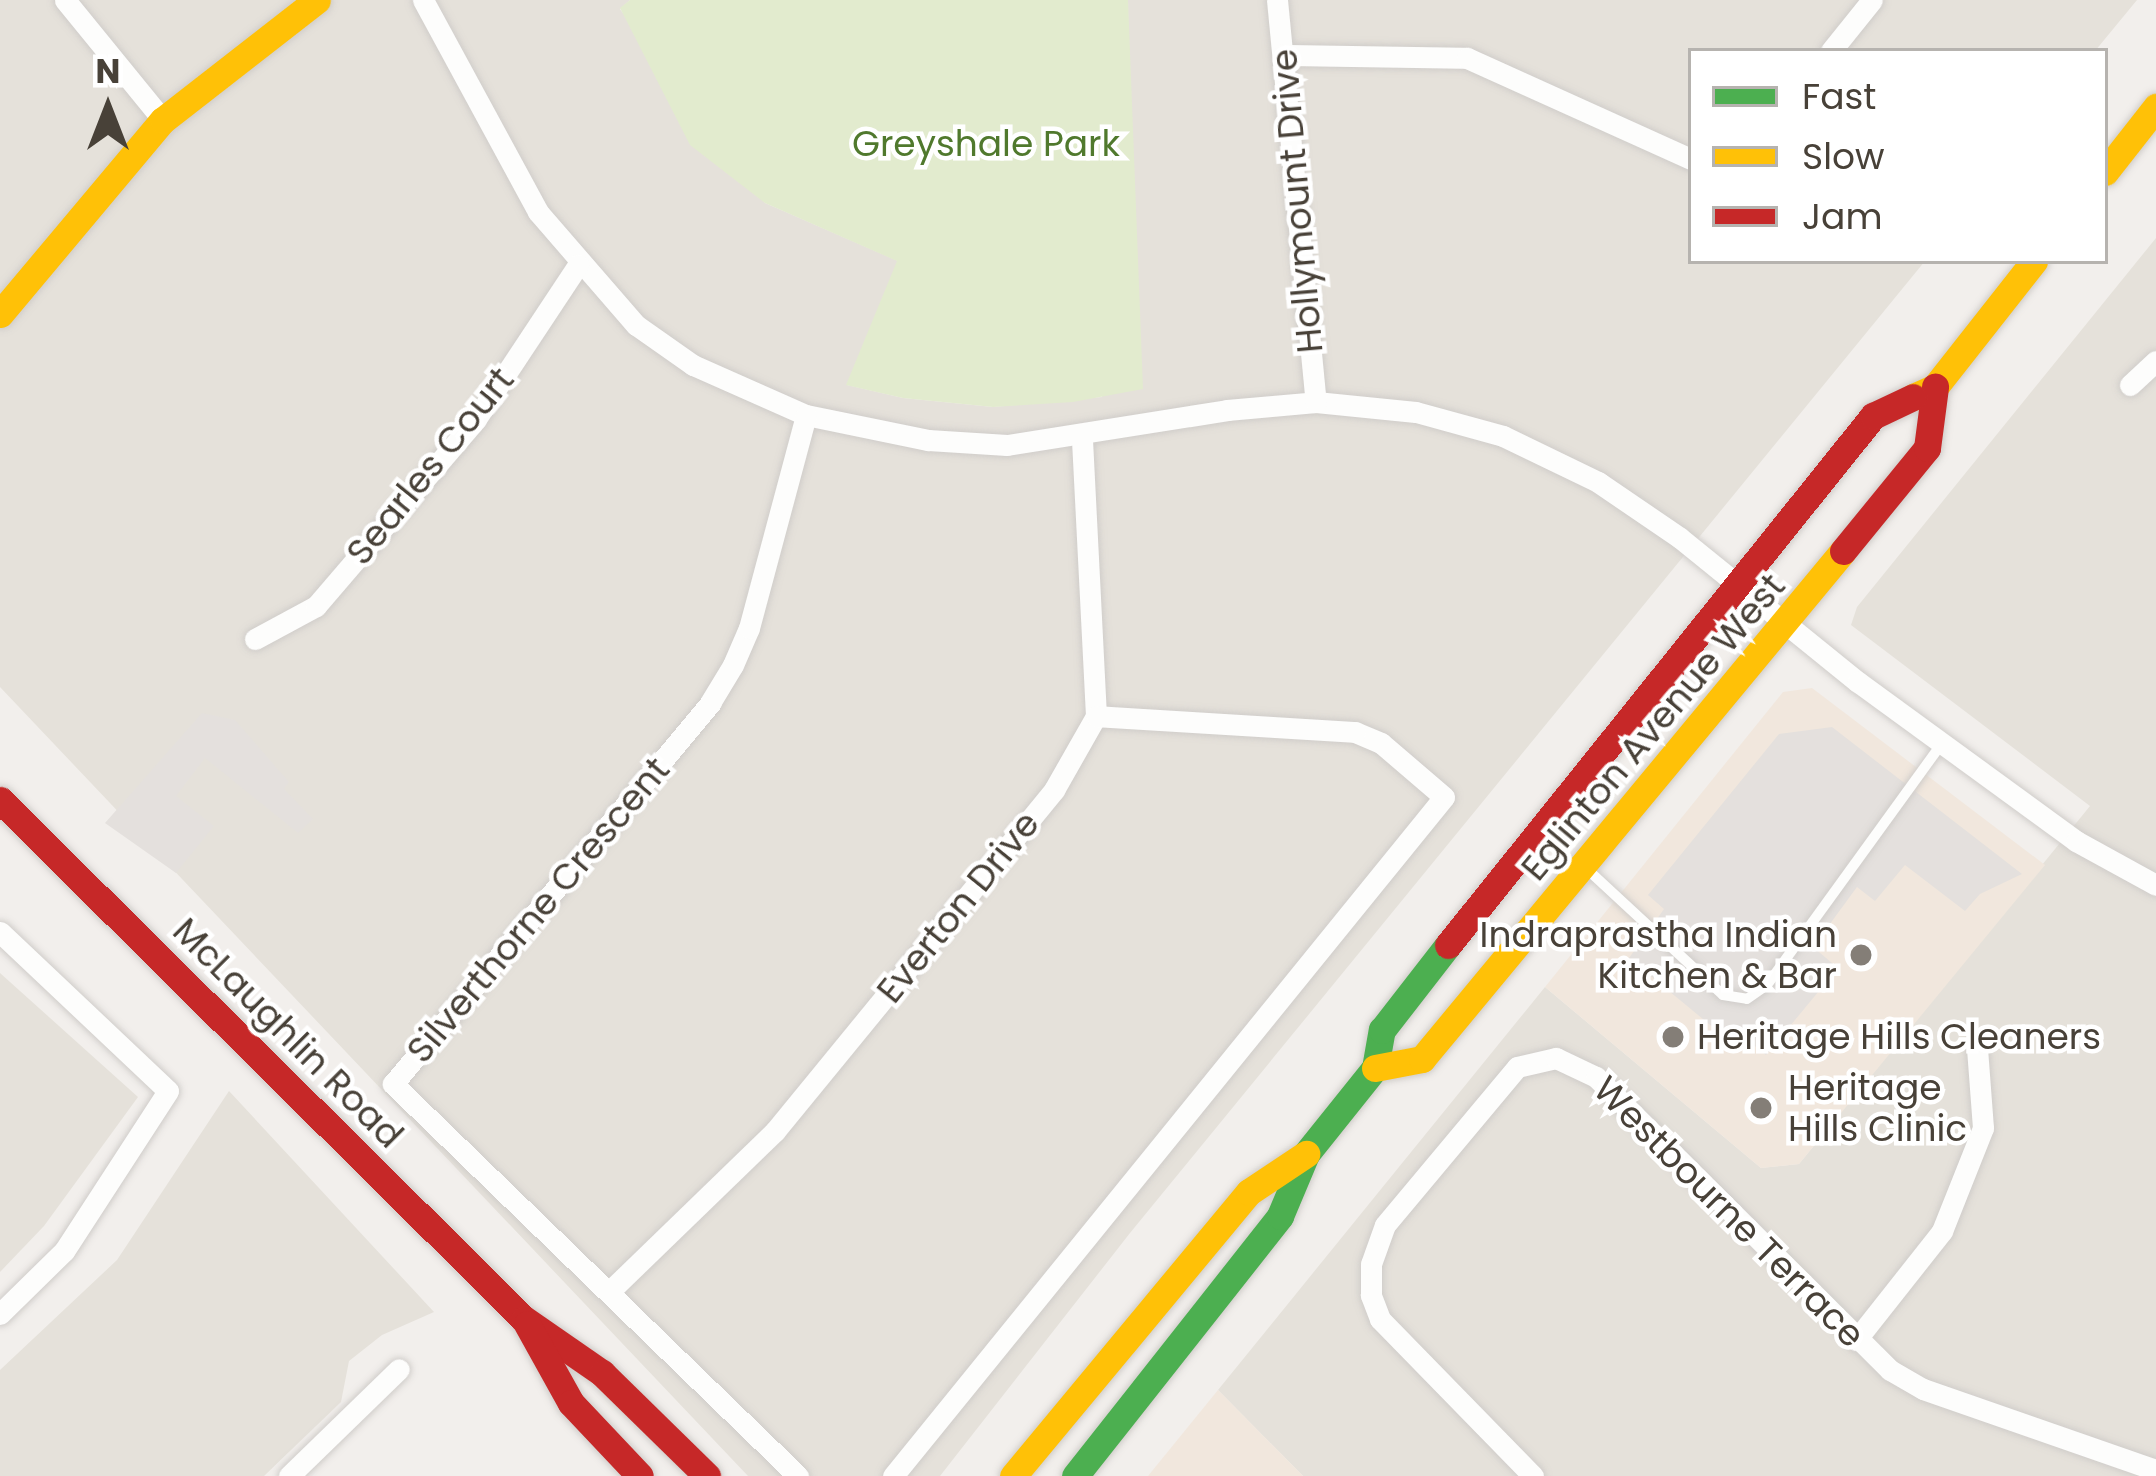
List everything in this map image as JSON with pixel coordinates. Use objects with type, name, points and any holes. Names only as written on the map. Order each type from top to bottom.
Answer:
[{"type":"main road","points":[[0,314],[163,120],[317,0]]},
{"type":"main road","points":[[2108,168],[2156,107]]},
{"type":"main road","name":"Eglinton Avenue West","points":[[1089,1471],[1280,1216],[1306,1154],[1376,1068],[1382,1030],[1874,416],[1935,387],[2032,264]]},
{"type":"main road","name":"Eglinton Avenue West","points":[[1376,1068],[1422,1059],[1585,868],[1927,448],[1935,387]]},
{"type":"main road","name":"McLaughlin Road","points":[[0,800],[524,1319],[602,1373],[707,1476]]},
{"type":"main road","name":"Eglinton Avenue West","points":[[1013,1476],[1249,1192],[1306,1154]]},
{"type":"main road","name":"McLaughlin Road","points":[[524,1319],[571,1403],[640,1476]]},
{"type":"street","points":[[65,0],[163,120]]},
{"type":"street","points":[[423,0],[528,196],[578,266],[636,326],[693,364],[806,415],[948,441],[1007,445],[1227,410],[1316,402],[1440,417],[1535,450],[1598,482],[2076,841],[2156,885]]},
{"type":"street","name":"Hollymount Drive","points":[[1277,0],[1316,402]]},
{"type":"street","points":[[1833,48],[1872,0]]},
{"type":"street","points":[[1283,56],[1467,58],[1688,158]]},
{"type":"street","name":"Searles Court","points":[[255,639],[316,606],[476,419],[578,266]]},
{"type":"street","points":[[2130,386],[2156,361]]},
{"type":"street","name":"Silverthorne Crescent","points":[[797,1476],[611,1290],[393,1084],[710,703],[749,628],[806,415]]},
{"type":"street","points":[[893,1476],[1444,797],[1381,743],[1355,732],[1096,716],[1082,435]]},
{"type":"street","name":"Everton Drive","points":[[611,1290],[775,1131],[1054,790],[1096,716]]},
{"type":"street","points":[[0,932],[167,1091],[64,1251],[0,1314]]},
{"type":"street","points":[[1856,1340],[1942,1231],[1983,1128],[1977,1048]]},
{"type":"street","name":"Westbourne Terrace","points":[[1533,1476],[1380,1319],[1371,1295],[1371,1264],[1385,1226],[1525,1064],[1556,1058],[1596,1077],[1890,1370],[1923,1389],[2156,1470]]},
{"type":"street","points":[[289,1476],[400,1369]]},
{"type":"lane","points":[[1585,868],[1723,995],[1747,999],[1767,985],[1943,741]]},
{"type":"shaded area","points":[[0,0],[630,0],[620,9],[765,203],[898,261],[847,385],[903,398],[993,407],[1102,397],[1129,108],[1128,0],[2137,0],[2097,48],[1688,48],[1688,264],[1923,264],[1130,1233],[940,1476],[748,1476],[0,687]]},
{"type":"shaded area","points":[[2156,238],[2156,1476],[1303,1476],[1218,1390],[1545,987],[1761,1168],[1799,1164],[2090,806],[1851,625],[1857,607]]},
{"type":"shaded area","points":[[1812,688],[2045,865],[1799,1164],[1761,1168],[1545,987],[1783,692]]},
{"type":"shaded area","points":[[202,713],[235,720],[289,782],[284,789],[313,819],[298,833],[205,758],[176,796],[214,826],[176,873],[105,823]]},
{"type":"shaded area","points":[[1832,727],[2022,874],[1980,894],[1965,911],[1905,865],[1875,901],[1857,887],[1813,947],[1838,968],[1766,1055],[1746,1039],[1738,1048],[1629,958],[1664,909],[1648,895],[1779,734]]},
{"type":"shaded area","points":[[0,973],[138,1097],[44,1226],[0,1272]]},
{"type":"shaded area","points":[[229,1091],[434,1312],[382,1335],[349,1361],[341,1402],[264,1476],[0,1476],[0,1370],[117,1260]]},
{"type":"shaded area","points":[[1218,1390],[1303,1476],[1148,1476]]},
{"type":"green space","name":"Greyshale Park","points":[[630,0],[1128,0],[1143,389],[1073,402],[993,407],[903,398],[846,385],[897,261],[765,203],[690,145],[620,8]]},
{"type":"traffic: fast","points":[[1075,1476],[1280,1216],[1306,1154],[1375,1068],[1382,1030],[1448,945]]},
{"type":"traffic: slow","points":[[0,314],[163,120],[317,0]]},
{"type":"traffic: slow","points":[[2108,168],[2156,107]]},
{"type":"traffic: slow","points":[[1913,397],[1935,387],[2032,264]]},
{"type":"traffic: slow","points":[[1375,1068],[1422,1059],[1843,551]]},
{"type":"traffic: slow","points":[[1013,1476],[1249,1192],[1306,1154]]},
{"type":"traffic: jam","points":[[1843,551],[1927,448],[1935,387]]},
{"type":"traffic: jam","points":[[1448,945],[1873,416],[1913,397]]},
{"type":"traffic: jam","points":[[0,800],[524,1319],[602,1373],[707,1476]]},
{"type":"traffic: jam","points":[[527,1324],[571,1403],[640,1476]]},
{"type":"place","name":"Indraprastha Indian Kitchen & Bar","points":[[1861,955]]},
{"type":"place","name":"Heritage Hills Cleaners","points":[[1673,1037]]},
{"type":"place","name":"Heritage Hills Clinic","points":[[1761,1108]]}]
